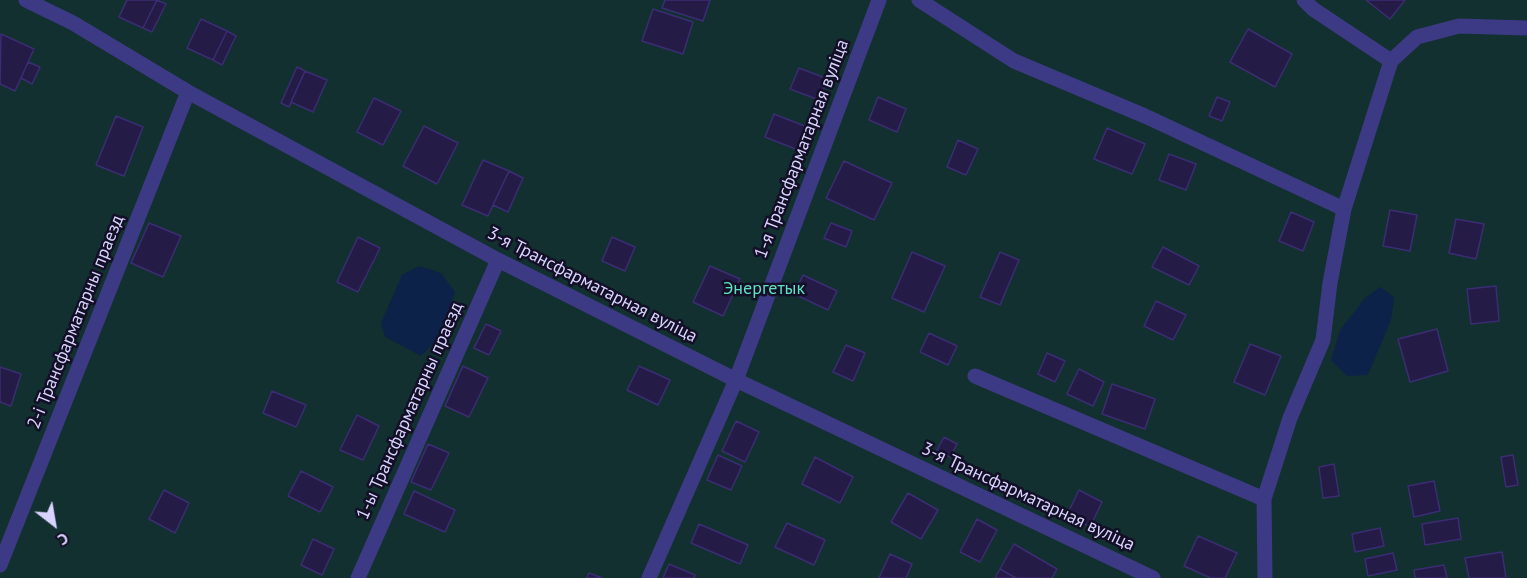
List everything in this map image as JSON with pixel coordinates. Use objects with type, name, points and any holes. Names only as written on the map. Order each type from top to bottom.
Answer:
[{"type":"lane","name":"3-я Трансфарматарная вуліца","points":[[26,0],[74,23],[188,92],[498,260],[736,380],[1154,578]]},
{"type":"lane","name":"1-я Трансфарматарная вуліца","points":[[649,578],[736,380],[879,0]]},
{"type":"lane","points":[[919,0],[1014,61],[1145,116],[1344,209]]},
{"type":"lane","points":[[1304,0],[1313,9],[1391,61]]},
{"type":"lane","points":[[1265,578],[1264,499],[1290,418],[1323,340],[1330,283],[1344,209],[1391,61],[1417,37],[1459,26],[1527,28]]},
{"type":"lane","name":"2-і Трансфарматарны праезд","points":[[0,565],[188,92]]},
{"type":"lane","name":"1-ы Трансфарматарны праезд","points":[[358,578],[498,260]]},
{"type":"lane","points":[[975,376],[1264,499]]},
{"type":"green space","name":"Энергетык","points":[[0,0],[1527,0],[1527,578],[0,578]]},
{"type":"water","points":[[419,266],[441,273],[455,292],[442,335],[421,356],[385,337],[381,323],[402,275]]},
{"type":"water","points":[[1380,287],[1394,297],[1391,320],[1368,375],[1347,376],[1331,360],[1340,330],[1365,298]]},
{"type":"building","points":[[127,0],[157,0],[143,28],[119,17]]},
{"type":"building","points":[[157,0],[166,4],[152,32],[143,28]]},
{"type":"building","points":[[665,0],[710,0],[703,21],[662,8]]},
{"type":"building","points":[[1366,0],[1405,0],[1390,19]]},
{"type":"building","points":[[653,9],[693,22],[683,54],[642,41]]},
{"type":"building","points":[[201,19],[227,31],[213,60],[187,48]]},
{"type":"building","points":[[1248,29],[1292,54],[1275,87],[1230,62]]},
{"type":"building","points":[[227,31],[236,36],[222,65],[213,60]]},
{"type":"building","points":[[1,34],[34,49],[15,91],[0,84]]},
{"type":"building","points":[[28,62],[40,67],[32,84],[21,78]]},
{"type":"building","points":[[297,67],[305,71],[289,107],[281,103]]},
{"type":"building","points":[[799,68],[828,79],[819,100],[790,89]]},
{"type":"building","points":[[305,71],[327,80],[313,112],[291,102]]},
{"type":"building","points":[[878,97],[906,109],[897,132],[869,120]]},
{"type":"building","points":[[1217,97],[1230,102],[1222,121],[1209,116]]},
{"type":"building","points":[[374,98],[401,111],[383,145],[357,132]]},
{"type":"building","points":[[774,114],[807,127],[798,150],[765,137]]},
{"type":"building","points":[[116,116],[143,127],[124,176],[96,165]]},
{"type":"building","points":[[424,126],[458,143],[437,184],[403,166]]},
{"type":"building","points":[[1107,128],[1145,144],[1132,174],[1094,159]]},
{"type":"building","points":[[958,140],[978,149],[966,175],[947,167]]},
{"type":"building","points":[[1169,154],[1196,164],[1186,190],[1159,180]]},
{"type":"building","points":[[483,160],[509,171],[488,216],[462,205]]},
{"type":"building","points":[[844,161],[892,183],[874,220],[826,198]]},
{"type":"building","points":[[509,171],[523,178],[508,212],[493,205]]},
{"type":"building","points":[[1390,210],[1417,215],[1410,251],[1383,246]]},
{"type":"building","points":[[1291,212],[1314,222],[1303,251],[1279,241]]},
{"type":"building","points":[[1456,219],[1484,224],[1476,259],[1449,253]]},
{"type":"building","points":[[149,223],[181,236],[163,277],[131,263]]},
{"type":"building","points":[[831,223],[852,231],[846,247],[824,238]]},
{"type":"building","points":[[358,237],[380,248],[358,292],[337,282]]},
{"type":"building","points":[[612,237],[635,247],[625,271],[602,261]]},
{"type":"building","points":[[1163,247],[1199,266],[1189,285],[1152,267]]},
{"type":"building","points":[[912,252],[945,266],[924,312],[892,298]]},
{"type":"building","points":[[1000,252],[1019,260],[1000,305],[980,297]]},
{"type":"building","points":[[710,266],[740,279],[723,316],[693,302]]},
{"type":"building","points":[[803,275],[837,291],[828,310],[794,294]]},
{"type":"building","points":[[1496,286],[1499,321],[1471,324],[1467,289]]},
{"type":"building","points":[[1156,301],[1186,315],[1173,340],[1144,326]]},
{"type":"building","points":[[486,324],[501,331],[489,355],[474,348]]},
{"type":"building","points":[[1437,329],[1448,371],[1410,382],[1398,339]]},
{"type":"building","points":[[929,333],[957,346],[948,365],[920,352]]},
{"type":"building","points":[[1250,344],[1281,356],[1265,395],[1234,382]]},
{"type":"building","points":[[846,345],[865,353],[853,381],[833,372]]},
{"type":"building","points":[[1047,353],[1065,361],[1055,382],[1038,374]]},
{"type":"building","points":[[463,366],[488,378],[469,417],[445,406]]},
{"type":"building","points":[[639,366],[670,380],[658,405],[627,390]]},
{"type":"building","points":[[0,367],[21,374],[11,406],[0,402]]},
{"type":"building","points":[[1079,369],[1104,382],[1093,406],[1067,394]]},
{"type":"building","points":[[1112,384],[1155,399],[1145,429],[1102,414]]},
{"type":"building","points":[[272,391],[306,405],[296,427],[263,413]]},
{"type":"building","points":[[357,415],[379,426],[363,460],[340,450]]},
{"type":"building","points":[[736,421],[759,432],[745,462],[722,451]]},
{"type":"building","points":[[944,437],[957,444],[950,457],[937,450]]},
{"type":"building","points":[[428,444],[449,453],[431,490],[411,482]]},
{"type":"building","points":[[718,455],[742,466],[731,490],[707,480]]},
{"type":"building","points":[[1513,455],[1518,485],[1506,487],[1501,457]]},
{"type":"building","points":[[815,457],[853,477],[840,503],[802,484]]},
{"type":"building","points":[[1334,464],[1339,496],[1323,498],[1319,467]]},
{"type":"building","points":[[301,471],[333,487],[320,512],[288,496]]},
{"type":"building","points":[[1434,481],[1440,511],[1414,517],[1408,486]]},
{"type":"building","points":[[164,490],[189,503],[175,533],[149,519]]},
{"type":"building","points":[[1079,490],[1102,502],[1090,527],[1067,515]]},
{"type":"building","points":[[414,491],[455,510],[445,532],[404,514]]},
{"type":"building","points":[[908,493],[938,510],[921,539],[891,522]]},
{"type":"building","points":[[1458,518],[1461,539],[1425,545],[1422,524]]},
{"type":"building","points":[[977,519],[997,530],[980,562],[960,552]]},
{"type":"building","points":[[787,523],[825,540],[814,565],[775,547]]},
{"type":"building","points":[[699,524],[748,545],[740,564],[691,543]]},
{"type":"building","points":[[1380,528],[1384,546],[1355,552],[1352,534]]},
{"type":"building","points":[[1198,536],[1237,553],[1225,578],[1211,578],[1184,566]]},
{"type":"building","points":[[313,539],[334,549],[322,575],[301,565]]},
{"type":"building","points":[[1014,544],[1057,569],[1052,578],[1016,578],[1000,569]]},
{"type":"building","points":[[1502,552],[1506,578],[1469,578],[1465,558]]},
{"type":"building","points":[[1393,553],[1397,570],[1368,576],[1365,559]]},
{"type":"building","points":[[890,554],[912,564],[906,578],[879,578]]},
{"type":"building","points":[[669,564],[695,575],[694,578],[663,578]]},
{"type":"building","points":[[1444,565],[1447,578],[1415,578],[1414,570]]},
{"type":"building","points":[[1000,569],[1016,578],[995,578]]},
{"type":"building","points":[[589,573],[602,578],[587,578]]}]
